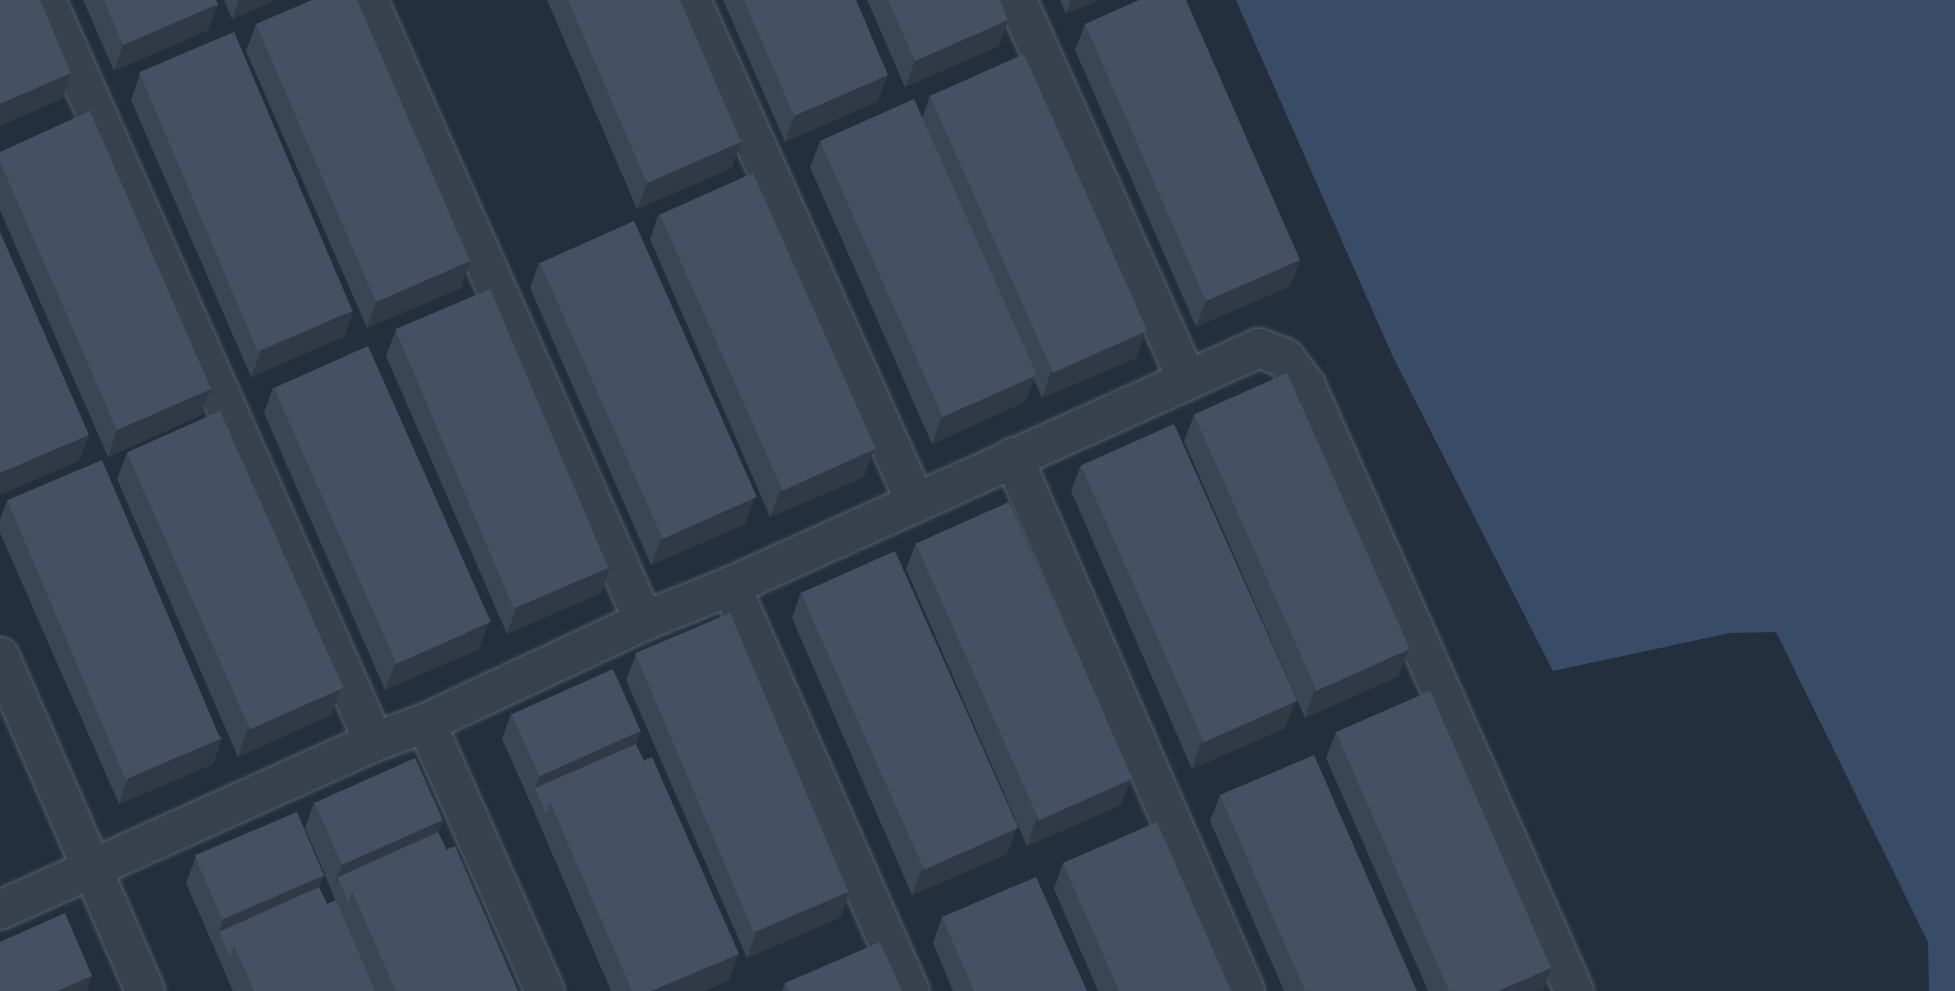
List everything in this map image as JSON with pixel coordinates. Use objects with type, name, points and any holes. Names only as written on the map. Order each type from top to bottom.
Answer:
[{"type":"street","points":[[46,0],[374,742]]},
{"type":"street","points":[[368,0],[644,621]]},
{"type":"street","points":[[691,0],[915,500]]},
{"type":"street","points":[[1017,0],[1187,380]]},
{"type":"street","points":[[0,910],[374,742],[426,723],[644,621],[731,586],[915,500],[1259,348],[1285,358],[1306,386],[1574,991]]},
{"type":"street","points":[[1013,457],[1245,991]]},
{"type":"street","points":[[731,586],[910,991]]},
{"type":"street","points":[[0,657],[89,868],[145,991]]},
{"type":"street","points":[[426,723],[545,991]]},
{"type":"water","points":[[1236,0],[1955,0],[1955,991],[1929,991],[1928,942],[1776,632],[1730,633],[1553,671],[1393,357]]},
{"type":"building","points":[[0,0],[40,0],[71,73],[0,104]]},
{"type":"building","points":[[104,0],[216,0],[218,4],[123,45]]},
{"type":"building","points":[[312,0],[357,0],[470,261],[376,302],[256,24]]},
{"type":"building","points":[[568,0],[680,0],[741,142],[647,183]]},
{"type":"building","points":[[744,0],[856,0],[888,75],[794,116]]},
{"type":"building","points":[[888,0],[1000,0],[1008,20],[915,61]]},
{"type":"building","points":[[1139,0],[1186,0],[1300,260],[1206,301],[1085,24]]},
{"type":"building","points":[[234,32],[352,311],[258,351],[139,72]]},
{"type":"building","points":[[1024,54],[1147,331],[1053,373],[930,96]]},
{"type":"building","points":[[914,99],[1037,375],[943,417],[820,141]]},
{"type":"building","points":[[90,111],[211,389],[117,430],[0,162],[0,152]]},
{"type":"building","points":[[753,173],[876,449],[783,490],[660,214]]},
{"type":"building","points":[[634,221],[757,497],[663,539],[540,263]]},
{"type":"building","points":[[0,232],[89,435],[0,473]]},
{"type":"building","points":[[490,289],[608,568],[514,608],[395,329]]},
{"type":"building","points":[[368,346],[491,622],[397,664],[274,388]]},
{"type":"building","points":[[1287,373],[1410,649],[1317,690],[1194,414]]},
{"type":"building","points":[[220,411],[343,688],[250,729],[127,452]]},
{"type":"building","points":[[1174,424],[1297,701],[1204,742],[1081,465]]},
{"type":"building","points":[[102,460],[220,739],[126,779],[7,500]]},
{"type":"building","points":[[1009,502],[1132,779],[1039,820],[916,543]]},
{"type":"building","points":[[895,551],[1018,828],[924,870],[801,593]]},
{"type":"building","points":[[730,613],[848,892],[754,932],[635,653]]},
{"type":"building","points":[[613,669],[641,731],[539,776],[512,714]]},
{"type":"building","points":[[1430,691],[1551,968],[1498,991],[1449,991],[1336,732]]},
{"type":"building","points":[[636,744],[644,761],[550,802],[546,814],[535,788]]},
{"type":"building","points":[[1314,755],[1417,991],[1305,991],[1220,795]]},
{"type":"building","points":[[652,757],[739,954],[651,991],[632,991],[550,802]]},
{"type":"building","points":[[415,758],[443,820],[342,865],[315,803]]},
{"type":"building","points":[[297,812],[324,876],[222,919],[195,855]]},
{"type":"building","points":[[1157,822],[1231,991],[1119,991],[1063,863]]},
{"type":"building","points":[[438,832],[446,850],[352,891],[348,903],[338,877]]},
{"type":"building","points":[[455,846],[518,991],[396,991],[352,891]]},
{"type":"building","points":[[1036,877],[1087,991],[974,991],[942,917]]},
{"type":"building","points":[[319,887],[327,904],[234,945],[230,957],[219,932]]},
{"type":"building","points":[[336,900],[375,991],[254,991],[234,945]]},
{"type":"building","points":[[65,913],[92,976],[57,991],[0,991],[0,942]]},
{"type":"building","points":[[880,942],[902,991],[789,991],[785,983]]}]
